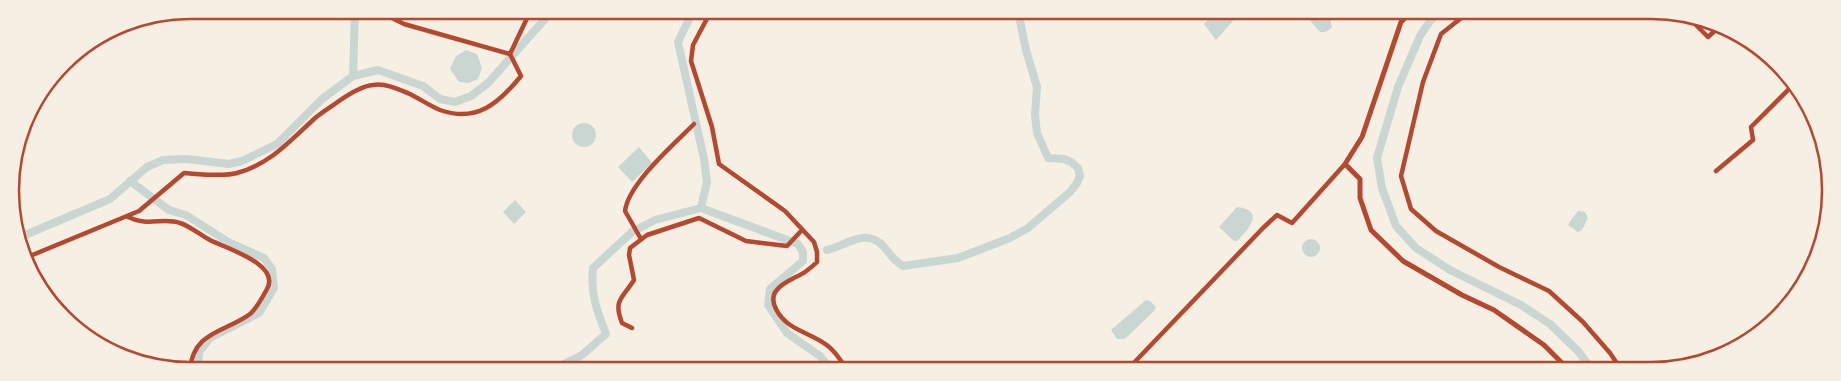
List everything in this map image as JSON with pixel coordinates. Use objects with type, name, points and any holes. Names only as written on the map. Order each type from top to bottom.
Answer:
[{"type":"street","points":[[32,255],[128,217],[139,211],[184,173],[235,174],[257,166],[291,141],[314,119],[328,109],[351,93],[372,85],[398,88],[439,110],[450,113],[477,113],[510,90],[521,76],[510,54],[404,24],[394,19]]},
{"type":"street","points":[[510,54],[527,19]]},
{"type":"street","points":[[706,19],[693,45],[691,61],[710,119],[720,164],[785,211],[814,242],[817,252],[816,262],[807,271],[775,291],[773,303],[778,314],[786,322],[830,347],[841,362]]},
{"type":"street","points":[[1135,362],[1263,228],[1277,215],[1292,223],[1345,164],[1365,130],[1401,22],[1404,19]]},
{"type":"street","points":[[1460,19],[1441,34],[1423,82],[1401,176],[1411,209],[1436,230],[1499,267],[1549,291],[1583,322],[1616,362]]},
{"type":"street","points":[[1696,25],[1708,37],[1714,31]]},
{"type":"street","points":[[1716,171],[1753,140],[1750,126],[1789,89]]},
{"type":"street","points":[[641,239],[625,211],[627,200],[658,161],[694,124]]},
{"type":"street","points":[[1345,164],[1360,179],[1360,198],[1371,230],[1403,261],[1462,295],[1494,310],[1544,345],[1562,362]]},
{"type":"street","points":[[128,217],[138,222],[181,223],[223,247],[254,260],[264,268],[268,276],[269,287],[251,313],[205,338],[193,354],[192,362]]},
{"type":"street","points":[[632,328],[622,324],[617,305],[634,280],[629,255],[630,248],[641,239],[699,218],[746,241],[787,246],[802,230]]},
{"type":"shaded area","points":[[1209,19],[1231,19],[1233,21],[1216,40],[1204,24]]},
{"type":"shaded area","points":[[1309,19],[1330,19],[1332,28],[1325,32],[1320,32]]},
{"type":"shaded area","points":[[466,50],[477,54],[482,68],[478,79],[469,83],[459,82],[450,69],[456,56]]},
{"type":"shaded area","points":[[584,123],[593,126],[596,135],[593,144],[584,147],[575,144],[572,135],[575,126]]},
{"type":"shaded area","points":[[639,147],[652,163],[632,182],[618,167]]},
{"type":"shaded area","points":[[515,200],[526,212],[514,224],[503,212]]},
{"type":"shaded area","points":[[1237,207],[1246,209],[1253,216],[1246,231],[1237,241],[1234,241],[1219,227]]},
{"type":"shaded area","points":[[1578,211],[1585,212],[1588,218],[1582,230],[1578,232],[1568,225]]},
{"type":"shaded area","points":[[1311,239],[1317,242],[1320,248],[1317,254],[1311,257],[1305,254],[1302,248],[1305,242]]},
{"type":"shaded area","points":[[1146,300],[1156,307],[1154,311],[1128,336],[1124,339],[1117,339],[1111,330]]},
{"type":"waterway","points":[[25,235],[110,199],[147,167],[163,160],[187,159],[229,164],[242,161],[277,144],[322,99],[353,76],[355,19]]},
{"type":"waterway","points":[[353,76],[378,70],[423,86],[440,99],[455,102],[471,96],[488,83],[545,19]]},
{"type":"waterway","points":[[689,19],[678,42],[704,159],[707,182],[701,208]]},
{"type":"waterway","points":[[827,250],[857,239],[871,238],[884,247],[903,266],[958,258],[1010,238],[1028,228],[1070,192],[1080,176],[1078,168],[1064,159],[1048,158],[1037,133],[1035,115],[1037,87],[1026,50],[1020,19]]},
{"type":"waterway","points":[[1432,19],[1420,36],[1398,87],[1377,158],[1382,188],[1396,226],[1416,248],[1450,270],[1521,305],[1550,324],[1578,351],[1586,362]]},
{"type":"waterway","points":[[130,181],[169,210],[186,215],[230,243],[264,258],[272,269],[274,288],[259,313],[210,338],[199,352],[198,362]]},
{"type":"waterway","points":[[568,362],[582,355],[606,334],[593,294],[593,268],[632,232],[655,220],[701,208],[798,244],[803,252],[803,261],[770,289],[768,305],[787,333],[820,356],[825,362]]}]
